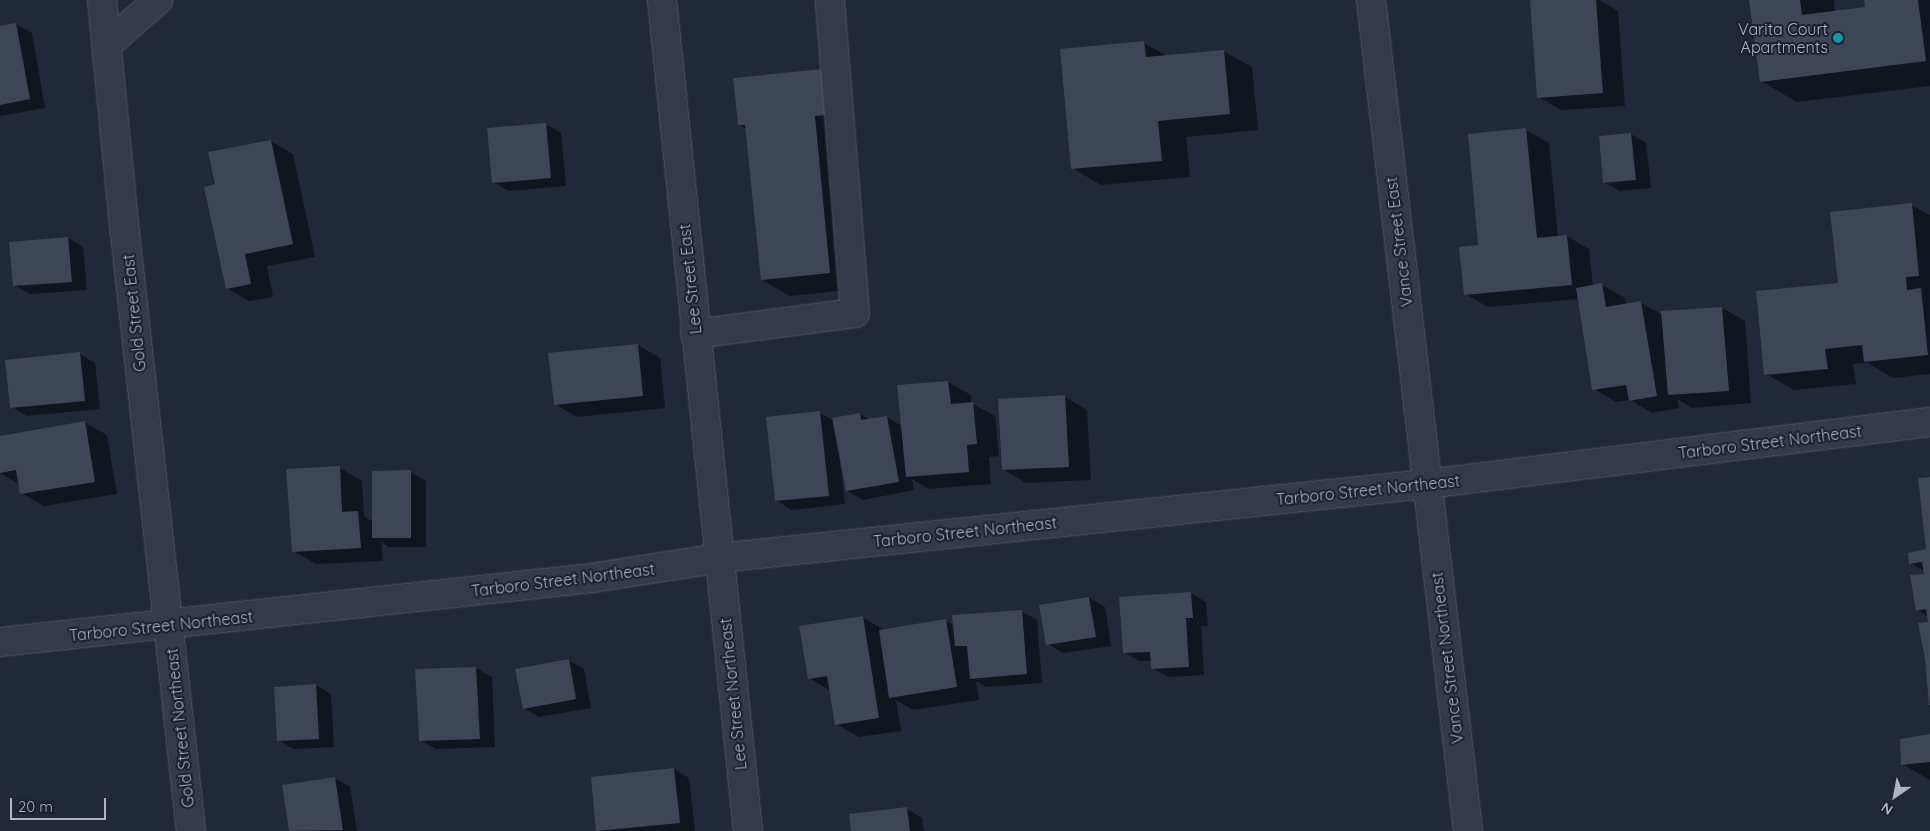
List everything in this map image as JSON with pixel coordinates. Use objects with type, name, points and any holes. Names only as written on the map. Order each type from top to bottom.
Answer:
[{"type":"street","name":"Gold Street East","points":[[102,0],[108,44],[125,233],[169,626]]},
{"type":"street","points":[[108,44],[158,0]]},
{"type":"street","name":"Lee Street East","points":[[662,0],[719,558]]},
{"type":"street","points":[[695,334],[855,313],[830,0]]},
{"type":"street","name":"Vance Street East","points":[[1371,0],[1427,484]]},
{"type":"street","name":"Tarboro Street Northeast","points":[[0,642],[169,626],[592,578],[719,558],[1427,484],[1930,422]]},
{"type":"street","name":"Vance Street Northeast","points":[[1427,484],[1468,831]]},
{"type":"street","name":"Lee Street Northeast","points":[[719,558],[748,831]]},
{"type":"street","name":"Gold Street Northeast","points":[[169,626],[191,831]]},
{"type":"building","points":[[1530,0],[1596,0],[1603,93],[1537,98]]},
{"type":"building","name":"Varita Court Apartments","points":[[1749,0],[1800,0],[1802,15],[1865,7],[1864,0],[1918,0],[1926,61],[1760,82]]},
{"type":"building","points":[[16,23],[30,99],[0,105],[0,26]]},
{"type":"building","points":[[1144,41],[1146,57],[1224,50],[1230,114],[1158,121],[1162,161],[1071,169],[1060,49]]},
{"type":"building","points":[[823,69],[828,115],[815,116],[830,273],[761,280],[745,125],[738,125],[733,78]]},
{"type":"building","points":[[546,123],[551,178],[492,183],[487,128]]},
{"type":"building","points":[[1526,128],[1537,238],[1567,235],[1572,285],[1464,295],[1459,247],[1478,245],[1468,134]]},
{"type":"building","points":[[1631,133],[1636,180],[1603,183],[1599,136]]},
{"type":"building","points":[[271,140],[293,244],[245,254],[251,284],[226,289],[204,187],[215,184],[208,152]]},
{"type":"building","points":[[1912,203],[1919,276],[1906,277],[1907,290],[1921,288],[1928,355],[1864,362],[1862,345],[1825,349],[1828,369],[1764,375],[1756,291],[1838,283],[1830,212]]},
{"type":"building","points":[[68,237],[72,282],[13,286],[9,242]]},
{"type":"building","points":[[1602,283],[1606,307],[1641,301],[1657,396],[1629,401],[1626,385],[1592,390],[1576,288]]},
{"type":"building","points":[[1722,307],[1729,391],[1668,395],[1661,311]]},
{"type":"building","points":[[638,344],[643,396],[554,405],[548,353]]},
{"type":"building","points":[[80,352],[85,401],[10,408],[5,360]]},
{"type":"building","points":[[948,381],[951,404],[973,402],[977,444],[967,445],[969,472],[906,477],[897,385]]},
{"type":"building","points":[[1065,395],[1069,467],[1002,470],[998,399]]},
{"type":"building","points":[[820,411],[829,496],[775,501],[766,417]]},
{"type":"building","points":[[860,413],[861,420],[887,416],[899,482],[846,491],[832,418]]},
{"type":"building","points":[[85,421],[95,482],[20,494],[16,470],[0,473],[0,436]]},
{"type":"building","points":[[340,466],[342,512],[358,511],[361,548],[292,552],[286,469]]},
{"type":"building","points":[[411,470],[411,538],[372,538],[372,471]]},
{"type":"building","points":[[1930,477],[1929,705],[1925,659],[1918,623],[1928,622],[1926,609],[1916,611],[1910,575],[1924,574],[1922,562],[1909,564],[1908,553],[1926,549],[1918,478]]},
{"type":"building","points":[[1191,592],[1193,618],[1186,618],[1189,667],[1151,669],[1150,652],[1123,653],[1119,597]]},
{"type":"building","points":[[1089,597],[1096,637],[1046,645],[1039,605]]},
{"type":"building","points":[[1022,610],[1027,674],[970,679],[967,646],[955,646],[952,615]]},
{"type":"building","points":[[863,616],[879,718],[835,725],[827,676],[808,679],[799,626]]},
{"type":"building","points":[[946,619],[957,687],[889,698],[879,630]]},
{"type":"building","points":[[569,659],[576,699],[523,709],[515,669]]},
{"type":"building","points":[[476,667],[480,739],[419,741],[415,669]]},
{"type":"building","points":[[316,684],[319,739],[277,741],[274,687]]},
{"type":"building","points":[[1930,734],[1930,762],[1901,765],[1900,739]]},
{"type":"building","points":[[674,768],[680,823],[596,831],[591,777]]},
{"type":"building","points":[[335,777],[343,830],[289,831],[282,785]]},
{"type":"building","points":[[907,807],[910,831],[851,831],[849,814]]},
{"type":"place","name":"Varita Court Apartments","points":[[1838,38]]}]
